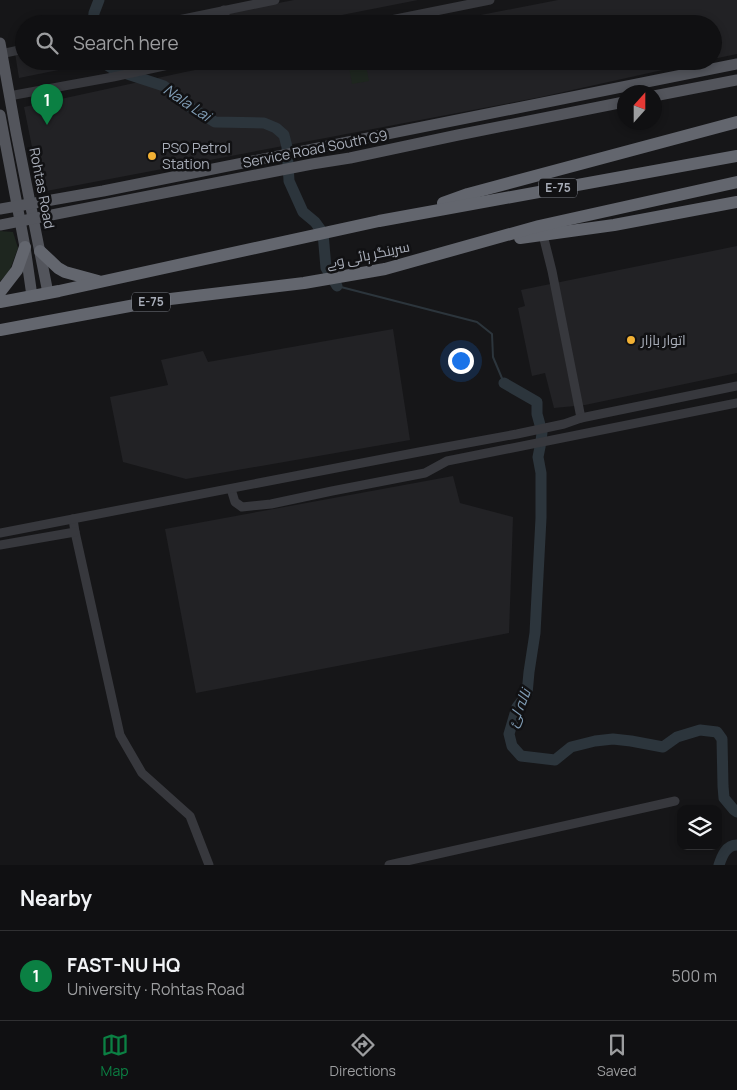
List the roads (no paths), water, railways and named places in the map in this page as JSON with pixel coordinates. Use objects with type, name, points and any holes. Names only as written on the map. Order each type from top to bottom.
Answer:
[{"type":"highway","points":[[406,216],[468,194],[737,122]]},
{"type":"highway","name":"E-75","points":[[0,302],[379,221],[737,156]]},
{"type":"highway","name":"سرینگر ہائی وے","points":[[0,330],[162,300],[304,283],[385,269],[539,226],[737,182]]},
{"type":"highway","points":[[474,244],[614,225],[737,202]]},
{"type":"highway","points":[[38,245],[58,268],[65,272],[100,281]]},
{"type":"highway","points":[[0,292],[17,270],[25,247]]},
{"type":"main road","name":"Rohtas Road","points":[[1,50],[48,293]]},
{"type":"main road","points":[[722,67],[737,64]]},
{"type":"main road","points":[[645,85],[711,70]]},
{"type":"main road","points":[[662,94],[737,80]]},
{"type":"main road","points":[[0,209],[103,191],[311,149],[617,91]]},
{"type":"main road","name":"Service Road South G9","points":[[0,225],[350,158],[617,103]]},
{"type":"main road","name":"Rohtas Road","points":[[0,115],[25,247],[32,296]]},
{"type":"main road","points":[[450,122],[454,136]]},
{"type":"main road","points":[[4,132],[16,132]]},
{"type":"main road","points":[[211,169],[211,185]]},
{"type":"main road","points":[[38,245],[47,222],[63,212]]},
{"type":"street","points":[[201,15],[275,0]]},
{"type":"street","points":[[415,15],[488,0]]},
{"type":"street","points":[[224,10],[225,15]]},
{"type":"street","points":[[1,50],[15,49]]},
{"type":"street","points":[[9,96],[145,70]]},
{"type":"street","points":[[543,235],[581,418]]},
{"type":"street","points":[[0,533],[517,434],[564,424],[581,418],[737,386]]},
{"type":"street","points":[[232,489],[235,502],[242,507],[253,507],[425,473],[447,461],[737,404]]},
{"type":"street","points":[[73,519],[120,735],[142,774],[190,816],[209,865]]},
{"type":"street","points":[[0,545],[75,532]]},
{"type":"street","points":[[388,865],[675,801]]},
{"type":"waterway","name":"Nala Lai","points":[[94,15],[99,0]]},
{"type":"waterway","name":"Nala Lai","points":[[115,70],[164,86],[190,107],[215,122],[264,123],[276,128],[284,135],[287,147],[289,181],[303,212],[315,222],[323,233],[326,268],[337,286]]},
{"type":"waterway","points":[[337,286],[477,322],[492,334],[493,357],[504,383]]},
{"type":"waterway","name":"نالہ لئ","points":[[504,383],[537,402],[537,414],[542,432],[538,457],[541,473],[541,518],[535,633],[527,694],[517,707],[509,734],[512,746],[521,756],[555,760],[571,747],[595,741],[613,739],[663,747],[677,737],[700,730],[717,732],[722,739],[724,798],[737,812]]},
{"type":"waterway","name":"نالہ لئ","points":[[719,865],[727,849],[737,845]]},
{"type":"place","name":"FAST-NU HQ","points":[[47,125]]},
{"type":"place","name":"PSO Petrol Station","points":[[152,156]]},
{"type":"place","name":"اتوار بازار","points":[[631,340]]}]
